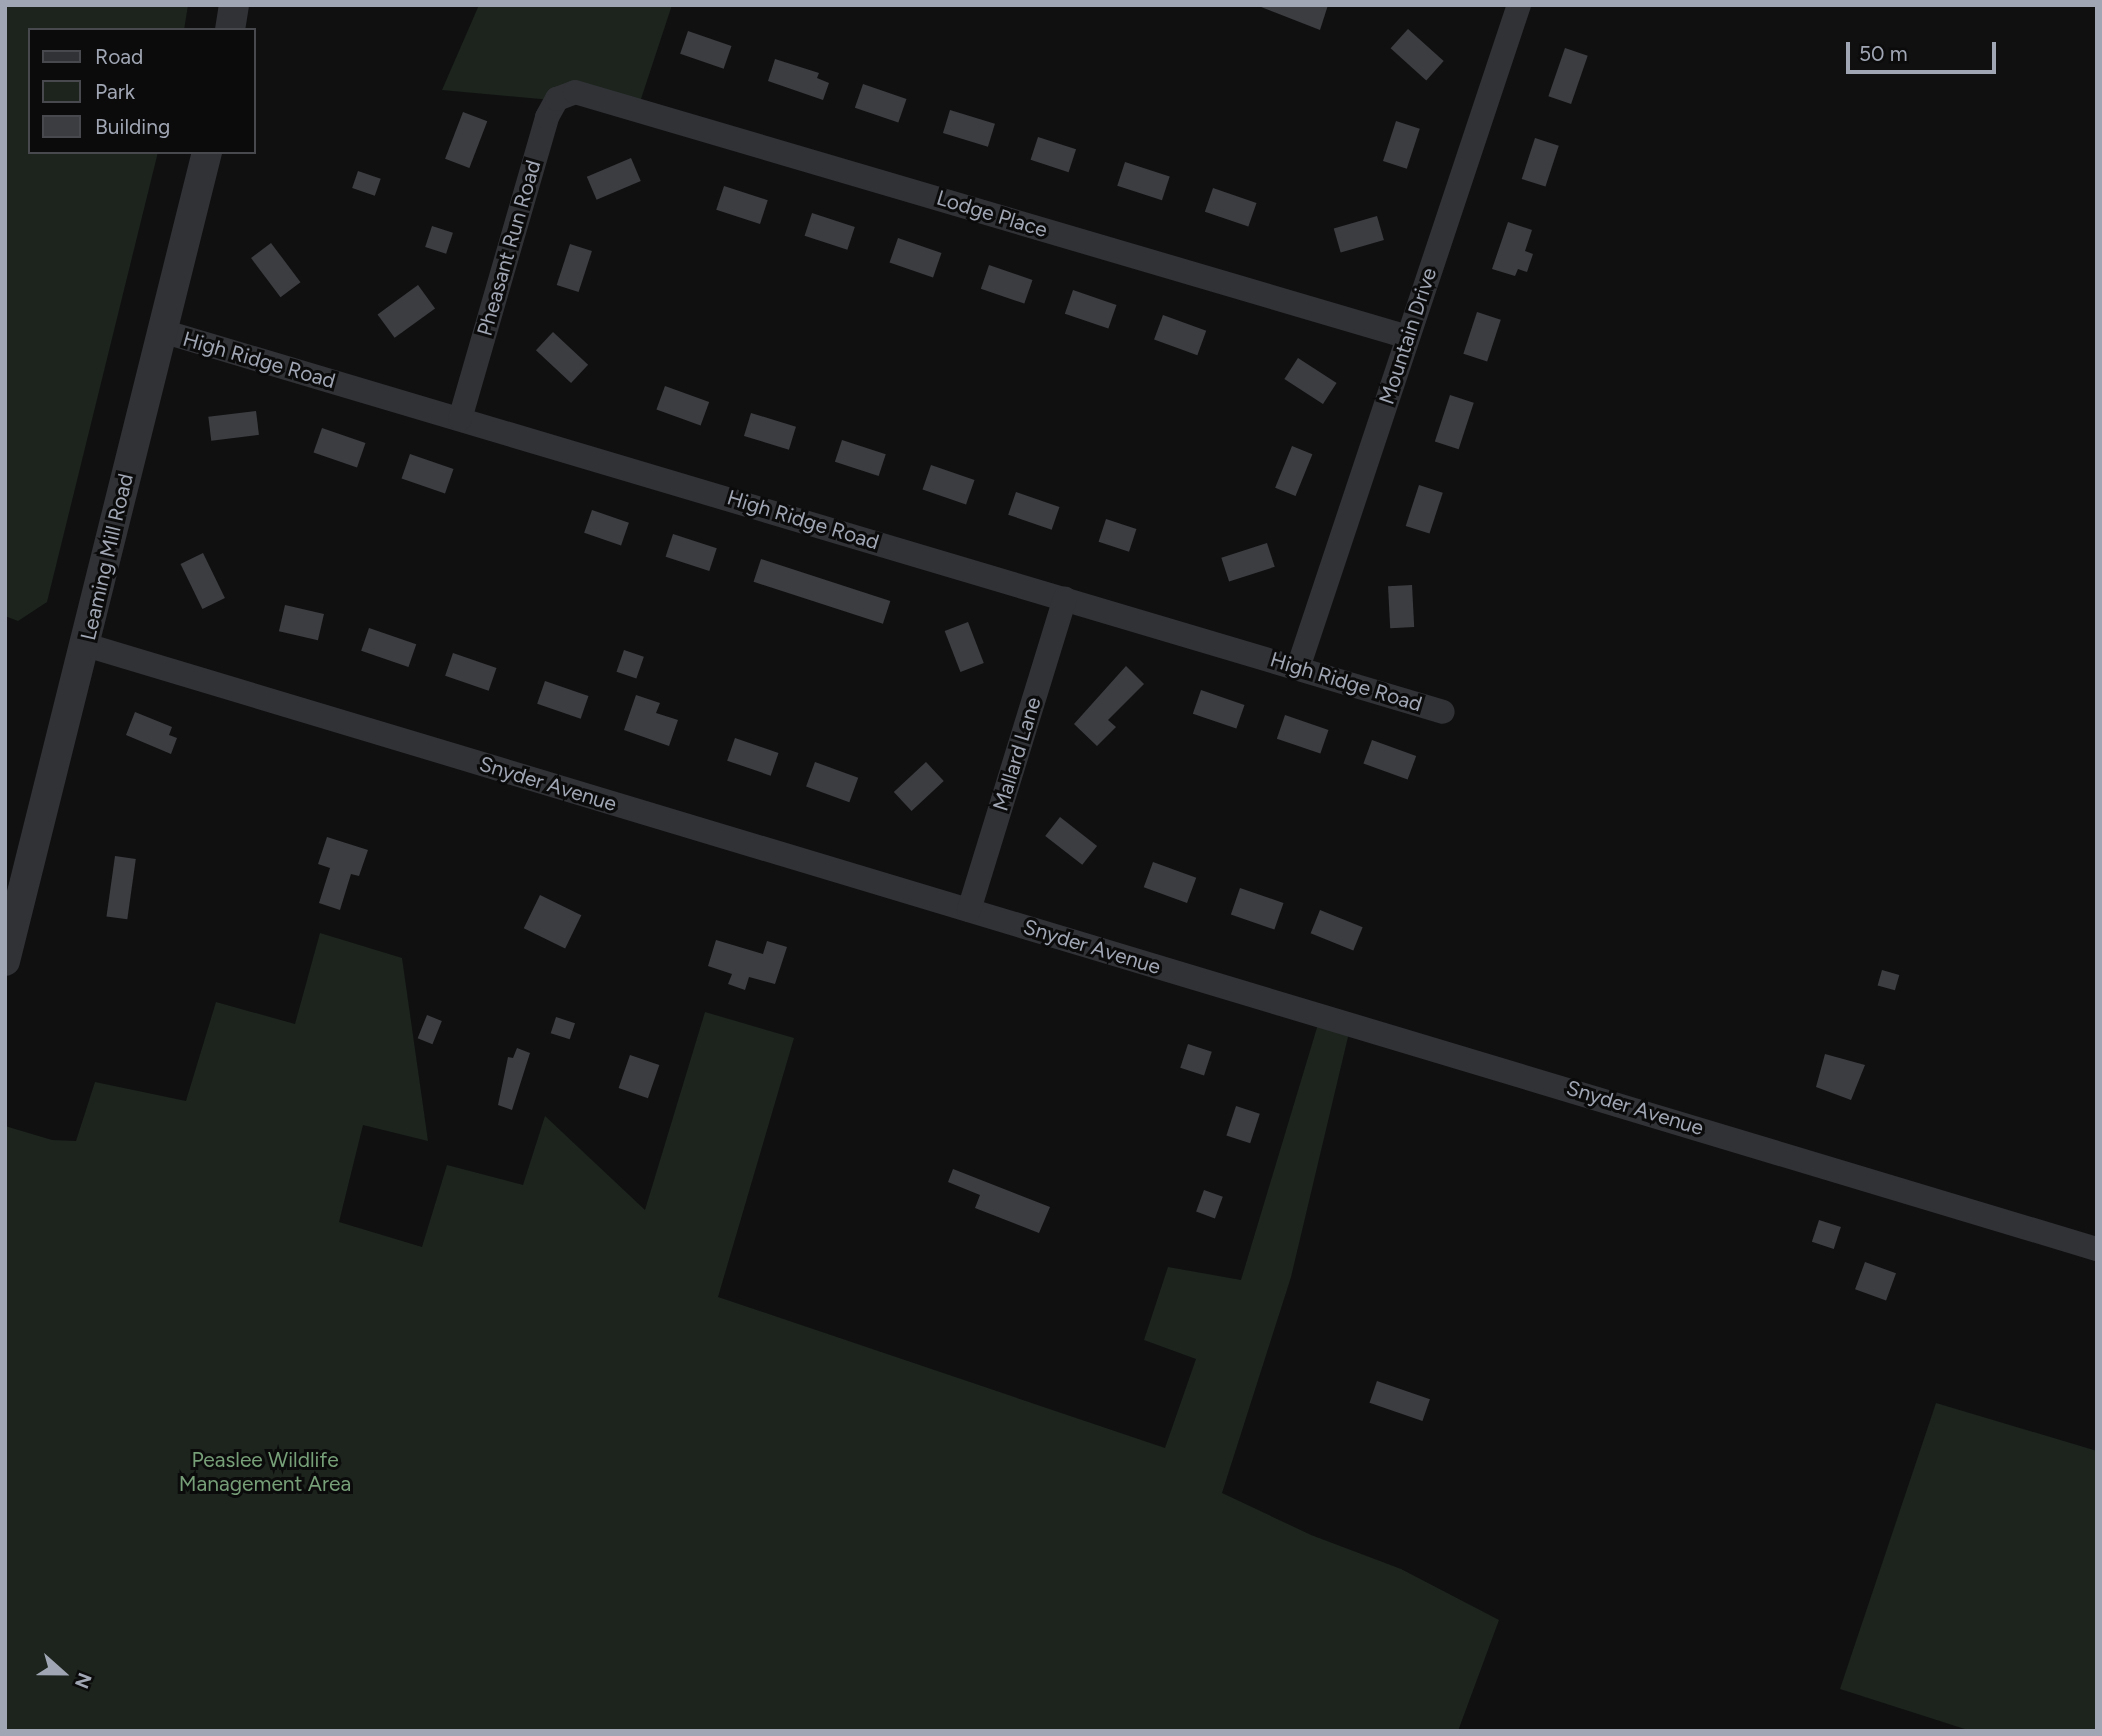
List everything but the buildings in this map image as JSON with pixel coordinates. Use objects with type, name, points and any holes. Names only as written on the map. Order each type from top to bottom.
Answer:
[{"type":"street","points":[[230,28],[234,5]]},
{"type":"street","name":"Mountain Drive","points":[[1298,668],[1515,6]]},
{"type":"street","name":"Lodge Place","points":[[575,92],[1408,337]]},
{"type":"street","name":"Pheasant Run Road","points":[[460,419],[547,117],[556,99],[575,92]]},
{"type":"street","name":"Leaming Mill Road","points":[[5,961],[206,154]]},
{"type":"street","name":"High Ridge Road","points":[[162,331],[1443,712]]},
{"type":"street","name":"Mallard Lane","points":[[969,910],[1065,598]]},
{"type":"street","name":"Snyder Avenue","points":[[86,645],[2097,1249]]},
{"type":"green space","points":[[5,5],[188,5],[184,28],[28,28],[28,154],[158,154],[47,602],[18,621],[5,616]]},
{"type":"green space","points":[[479,5],[672,5],[638,108],[442,90]]},
{"type":"green space","name":"Peaslee Wildlife Management Area","points":[[320,933],[402,958],[428,1141],[363,1125],[339,1222],[422,1247],[447,1165],[523,1185],[545,1116],[645,1210],[705,1012],[794,1038],[718,1297],[1165,1448],[1196,1359],[1144,1340],[1168,1267],[1241,1280],[1322,1011],[1352,1020],[1291,1277],[1222,1493],[1311,1535],[1401,1569],[1499,1620],[1458,1731],[5,1731],[5,1126],[52,1140],[76,1141],[95,1082],[186,1101],[216,1002],[295,1024]]},
{"type":"green space","points":[[1936,1403],[2097,1451],[2097,1731],[1971,1731],[1840,1689]]}]
